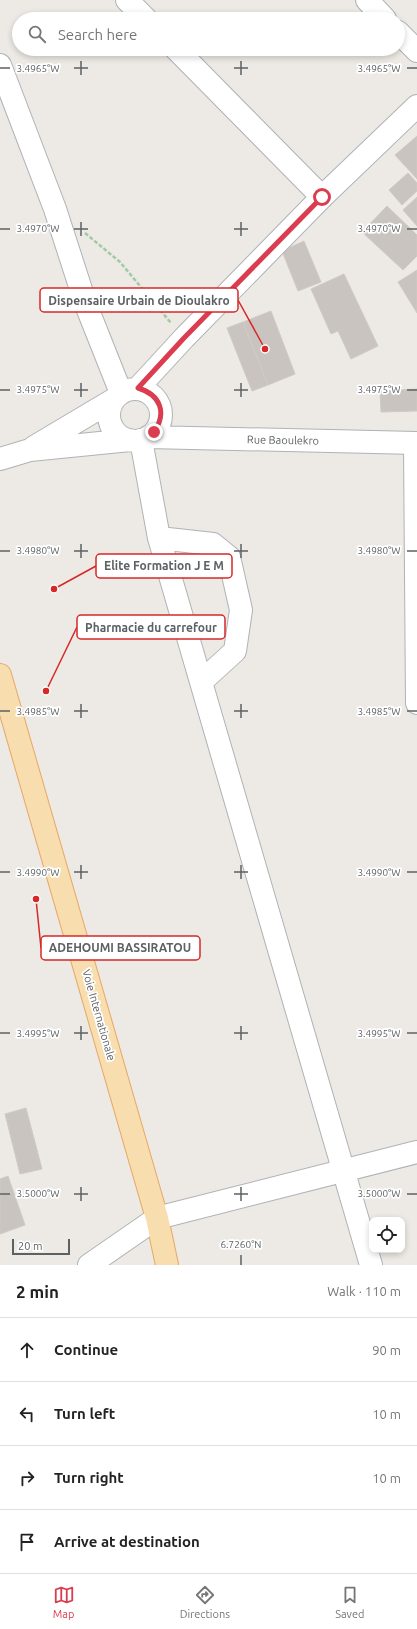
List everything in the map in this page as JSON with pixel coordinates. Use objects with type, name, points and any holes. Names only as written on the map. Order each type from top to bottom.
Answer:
[{"type":"main road","name":"Voie Internationale","points":[[0,675],[157,1218],[167,1265]]},
{"type":"street","points":[[127,0],[139,12]]},
{"type":"street","points":[[367,0],[379,12]]},
{"type":"street","points":[[405,39],[417,51]]},
{"type":"street","points":[[183,56],[322,197]]},
{"type":"street","points":[[0,65],[55,209],[86,304],[124,394]]},
{"type":"street","name":"Rue Baoulekro","points":[[30,450],[124,394],[184,338],[322,197],[417,106]]},
{"type":"street","points":[[146,391],[153,395],[158,402],[161,409],[161,417],[159,425],[154,432],[140,439],[119,435],[111,425],[109,412],[124,394],[146,391]]},
{"type":"street","points":[[140,439],[159,538],[371,1265]]},
{"type":"street","name":"Rue Baoulekro","points":[[0,459],[30,450],[140,439],[416,443]]},
{"type":"street","points":[[416,443],[417,702]]},
{"type":"street","points":[[159,538],[213,544],[228,557],[241,610],[235,651],[201,682]]},
{"type":"street","points":[[89,1265],[157,1218],[417,1152]]},
{"type":"path","points":[[79,228],[120,262],[184,338]]},
{"type":"building","points":[[417,136],[417,179],[395,155]]},
{"type":"building","points":[[408,173],[417,183],[417,191],[402,205],[389,190]]},
{"type":"building","points":[[417,197],[417,226],[403,210]]},
{"type":"building","points":[[387,206],[417,235],[417,256],[403,270],[362,232]]},
{"type":"building","points":[[304,241],[321,282],[298,291],[282,251]]},
{"type":"building","points":[[417,270],[417,313],[398,282]]},
{"type":"building","points":[[344,274],[378,346],[351,359],[338,331],[331,334],[311,289]]},
{"type":"building","points":[[271,311],[295,374],[268,385],[243,322]]},
{"type":"building","points":[[243,322],[268,385],[252,391],[227,328]]},
{"type":"building","points":[[417,389],[417,411],[381,412],[380,391]]},
{"type":"building","points":[[26,1108],[42,1169],[20,1174],[5,1114]]},
{"type":"building","points":[[8,1176],[25,1225],[0,1234],[0,1179]]},
{"type":"place","name":"Dispensaire Urbain de Dioulakro","points":[[265,349]]},
{"type":"place","name":"Elite Formation J E M","points":[[54,589]]},
{"type":"place","name":"Pharmacie du carrefour","points":[[46,691]]},
{"type":"place","name":"ADEHOUMI BASSIRATOU","points":[[36,899]]},
{"type":"route","points":[[154,432],[159,425],[161,409],[153,395],[138,388],[184,338],[322,197]]}]
